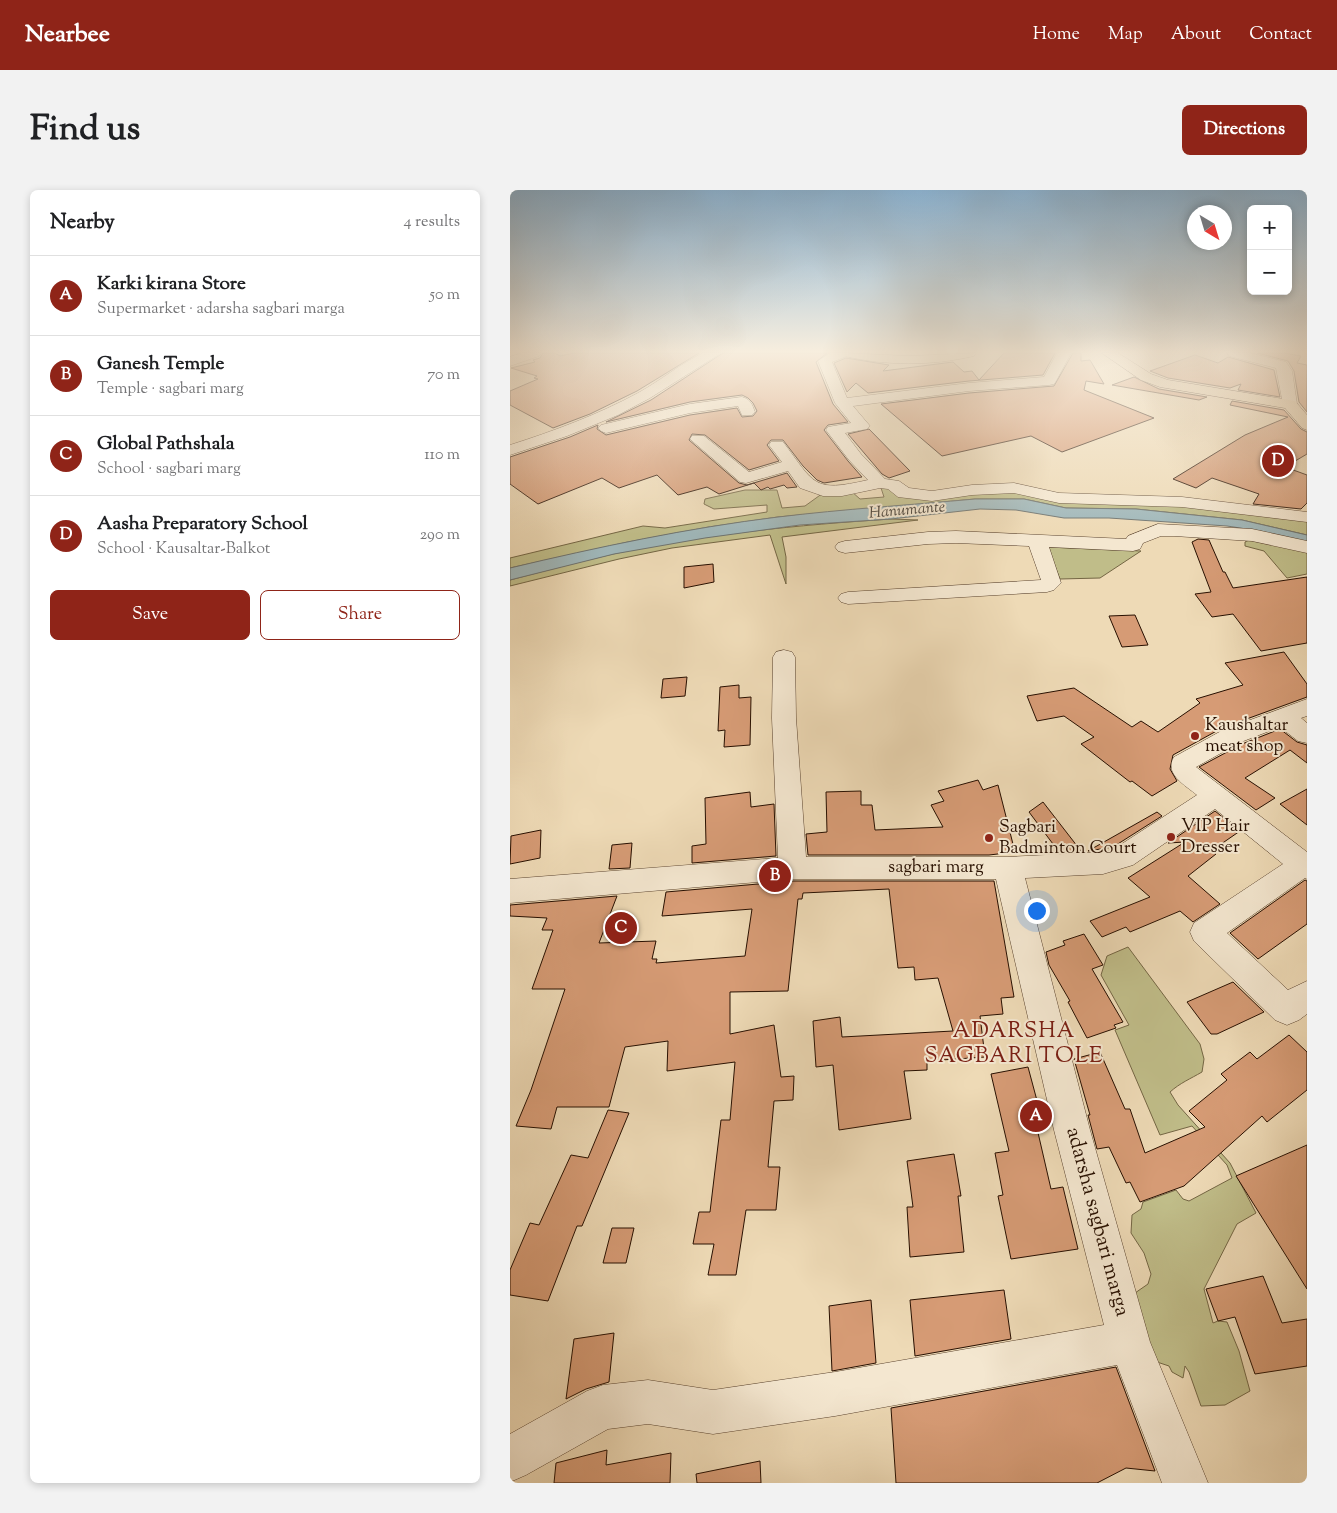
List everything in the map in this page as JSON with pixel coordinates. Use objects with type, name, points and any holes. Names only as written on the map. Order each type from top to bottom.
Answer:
[{"type":"main road","points":[[1298,413],[1307,425]]},
{"type":"street","points":[[510,450],[543,440],[611,413]]},
{"type":"street","points":[[543,440],[561,438],[670,413]]},
{"type":"street","points":[[851,413],[862,426],[834,430],[854,457],[880,483]]},
{"type":"street","points":[[698,439],[746,478],[791,465]]},
{"type":"street","points":[[777,445],[806,484],[817,490],[842,490],[880,483],[893,485],[904,492],[921,495],[1014,488],[1059,498],[1182,502],[1307,517]]},
{"type":"street","points":[[845,547],[956,537],[1133,545],[1135,540],[1158,530],[1174,530],[1252,535],[1307,548]]},
{"type":"street","points":[[848,598],[1047,586],[1051,583],[1051,580],[1037,542]]},
{"type":"street","points":[[784,657],[784,718],[794,868]]},
{"type":"street","points":[[1307,735],[1295,712],[1232,736],[1182,763],[1184,771],[1305,867],[1205,932],[1287,1010],[1307,995]]},
{"type":"street","name":"sagbari marg","points":[[510,892],[794,868],[1008,868],[1103,862],[1124,857],[1215,795]]},
{"type":"street","name":"adarsha sagbari marga","points":[[1008,868],[1072,1130],[1129,1342],[1185,1483]]},
{"type":"street","points":[[510,1459],[603,1406],[648,1402],[713,1412],[835,1394],[1129,1342]]},
{"type":"shaded area","points":[[880,485],[901,494],[994,490],[1171,503],[1307,520],[1307,535],[1242,520],[1136,509],[1066,508],[1024,499],[975,499],[778,517],[709,527],[628,542],[510,568],[510,558],[643,526],[665,528],[767,512],[767,505],[714,509],[704,504],[705,499],[745,490],[777,490],[782,508],[805,506],[823,493],[851,491],[860,499],[884,497]]},
{"type":"shaded area","points":[[891,519],[918,520],[782,537],[786,557],[786,584],[770,535],[672,548],[510,586],[510,580],[647,547],[751,531]]},
{"type":"shaded area","points":[[1249,540],[1307,552],[1307,574],[1287,578],[1264,551],[1245,546],[1245,542]]},
{"type":"shaded area","points":[[1047,547],[1141,551],[1100,578],[1060,579]]},
{"type":"shaded area","points":[[1128,947],[1200,1044],[1204,1059],[1202,1072],[1170,1092],[1178,1105],[1230,1163],[1256,1213],[1237,1224],[1204,1289],[1213,1323],[1218,1321],[1227,1322],[1239,1351],[1250,1391],[1225,1405],[1201,1406],[1185,1366],[1183,1378],[1172,1372],[1169,1366],[1154,1361],[1135,1293],[1148,1284],[1151,1274],[1144,1253],[1131,1233],[1132,1215],[1141,1209],[1143,1202],[1176,1190],[1183,1199],[1189,1201],[1232,1178],[1227,1165],[1192,1126],[1160,1135],[1115,1030],[1129,1025],[1101,975],[1107,956]]},
{"type":"water","name":"Hanumante","points":[[975,499],[1024,499],[1066,508],[1136,509],[1242,520],[1307,535],[1307,542],[1260,531],[1227,526],[1109,518],[1064,518],[1016,510],[980,509],[891,519],[800,525],[705,538],[614,554],[510,580],[510,568],[677,532],[803,514]]},
{"type":"building","points":[[526,413],[591,413],[590,414],[553,428]]},
{"type":"building","points":[[624,413],[642,413],[606,422]]},
{"type":"building","points":[[701,413],[740,413],[742,417],[753,416],[755,413],[841,413],[848,422],[828,425],[824,430],[862,477],[824,483],[817,480],[803,466],[783,440],[771,440],[767,445],[779,461],[749,470],[705,435],[692,434],[689,440],[739,483],[747,485],[787,473],[797,487],[787,488],[784,485],[761,490],[754,483],[719,494],[707,487],[678,495],[657,475],[619,488],[602,478],[538,504],[510,484],[510,457],[570,437],[598,425],[597,429],[606,435]]},
{"type":"building","points":[[892,413],[1142,413],[1154,418],[1062,452],[1031,436],[942,456]]},
{"type":"building","points":[[1270,413],[1287,413],[1301,429],[1307,432],[1307,454],[1285,467],[1307,475],[1307,503],[1301,509],[1253,504],[1259,494],[1212,478],[1196,488],[1173,479],[1245,435],[1288,417]]},
{"type":"building","points":[[869,429],[910,471],[889,478],[882,474],[848,434]]},
{"type":"building","points":[[1198,539],[1209,540],[1223,572],[1225,572],[1233,588],[1307,577],[1307,643],[1261,651],[1233,614],[1212,617],[1195,594],[1211,592],[1192,542]]},
{"type":"building","points":[[713,564],[714,582],[684,588],[684,567]]},
{"type":"building","points":[[1135,615],[1148,645],[1122,647],[1109,616]]},
{"type":"building","points":[[1284,652],[1307,684],[1307,697],[1222,728],[1173,755],[1170,769],[1177,781],[1152,796],[1132,781],[1130,782],[1081,744],[1094,737],[1064,716],[1037,721],[1027,696],[1074,688],[1132,727],[1141,721],[1158,732],[1200,703],[1196,699],[1243,685],[1225,663]]},
{"type":"building","points":[[687,677],[685,696],[661,698],[663,679]]},
{"type":"building","points":[[739,685],[739,698],[751,697],[750,745],[724,747],[725,730],[718,731],[720,687]]},
{"type":"building","points":[[1280,729],[1297,742],[1307,745],[1307,763],[1290,750],[1245,778],[1275,798],[1256,810],[1199,767],[1242,744]]},
{"type":"building","points":[[978,780],[983,790],[998,785],[1015,852],[989,855],[808,855],[806,834],[827,832],[826,792],[861,791],[861,805],[872,805],[875,830],[943,827],[931,805],[944,801],[938,791]]},
{"type":"building","points":[[1307,789],[1307,825],[1280,804]]},
{"type":"building","points":[[750,792],[751,807],[774,804],[776,856],[692,863],[692,846],[706,844],[705,798]]},
{"type":"building","points":[[1043,802],[1081,851],[1059,852],[1029,812]]},
{"type":"building","points":[[1215,811],[1240,831],[1211,851],[1216,854],[1188,876],[1220,904],[1193,922],[1180,911],[1130,932],[1126,927],[1102,937],[1090,921],[1150,897],[1128,878],[1185,842],[1168,843]]},
{"type":"building","points":[[1157,812],[1162,816],[1113,847],[1088,851]]},
{"type":"building","points":[[541,830],[540,858],[510,864],[511,836]]},
{"type":"building","points":[[632,843],[630,868],[609,869],[612,845]]},
{"type":"building","points":[[1305,880],[1307,881],[1307,924],[1258,959],[1230,933]]},
{"type":"building","points":[[793,881],[994,881],[1014,997],[1001,998],[1003,1014],[980,1016],[985,1057],[927,1061],[927,1070],[904,1071],[911,1119],[839,1130],[833,1065],[816,1067],[813,1021],[840,1017],[842,1037],[953,1031],[938,978],[915,980],[914,967],[898,968],[889,889],[803,893],[802,899],[798,899],[788,991],[730,992],[730,1034],[774,1025],[781,1077],[794,1076],[793,1100],[774,1101],[768,1167],[780,1167],[776,1210],[746,1210],[736,1275],[708,1275],[714,1244],[693,1244],[699,1212],[710,1212],[721,1120],[730,1120],[735,1062],[667,1071],[668,1041],[625,1047],[609,1107],[557,1107],[551,1129],[516,1126],[531,1090],[565,989],[532,989],[553,930],[542,930],[547,918],[510,916],[510,905],[617,896],[599,943],[656,941],[652,959],[657,959],[656,963],[745,956],[752,909],[662,916],[666,892]]},
{"type":"building","points":[[1084,934],[1103,965],[1092,969],[1123,1022],[1114,1025],[1116,1028],[1087,1038],[1068,1002],[1070,1001],[1049,965],[1046,952],[1065,945],[1063,941]]},
{"type":"building","points":[[1233,982],[1264,1012],[1217,1034],[1211,1034],[1187,1002]]},
{"type":"building","points":[[1289,1035],[1307,1052],[1307,1090],[1267,1122],[1262,1116],[1184,1186],[1140,1202],[1130,1182],[1126,1183],[1109,1147],[1097,1149],[1088,1115],[1090,1115],[1074,1059],[1100,1052],[1125,1109],[1130,1109],[1145,1153],[1205,1127],[1189,1111],[1227,1080],[1221,1074],[1250,1052],[1257,1059]]},
{"type":"building","points":[[1028,1067],[1043,1123],[1036,1124],[1051,1189],[1063,1187],[1078,1249],[1011,1259],[998,1196],[1003,1195],[995,1153],[1009,1151],[991,1074]]},
{"type":"building","points":[[608,1110],[629,1113],[582,1226],[577,1226],[548,1301],[510,1295],[510,1270],[530,1223],[539,1225],[571,1155],[588,1158]]},
{"type":"building","points":[[1307,1145],[1307,1289],[1236,1176]]},
{"type":"building","points":[[954,1154],[961,1196],[958,1196],[964,1252],[910,1257],[907,1207],[913,1207],[907,1161]]},
{"type":"building","points":[[612,1228],[634,1228],[626,1263],[603,1263]]},
{"type":"building","points":[[1263,1276],[1282,1323],[1307,1319],[1307,1366],[1255,1374],[1235,1317],[1218,1321],[1206,1289]]},
{"type":"building","points":[[1004,1290],[1011,1339],[915,1356],[910,1300]]},
{"type":"building","points":[[871,1300],[876,1363],[832,1371],[829,1306]]},
{"type":"building","points":[[614,1333],[609,1382],[586,1389],[566,1399],[574,1339]]},
{"type":"building","points":[[1116,1367],[1155,1471],[1126,1468],[1097,1483],[896,1483],[891,1408]]},
{"type":"building","points":[[607,1450],[606,1465],[671,1453],[670,1483],[554,1483],[556,1463]]},
{"type":"building","points":[[760,1461],[761,1483],[697,1483],[696,1474]]},
{"type":"place","name":"Aasha Preparatory School","points":[[1278,461]]},
{"type":"place","name":"Kaushaltar meat shop","points":[[1195,736]]},
{"type":"place","name":"VIP Hair Dresser","points":[[1171,837]]},
{"type":"place","name":"Sagbari Badminton Court","points":[[989,838]]},
{"type":"place","name":"Ganesh Temple","points":[[775,876]]},
{"type":"place","name":"Global Pathshala","points":[[621,928]]},
{"type":"place","name":"Karki kirana Store","points":[[1036,1116]]},
{"type":"district","name":"ADARSHA SAGBARI TOLE","points":[[1014,1044]]}]
